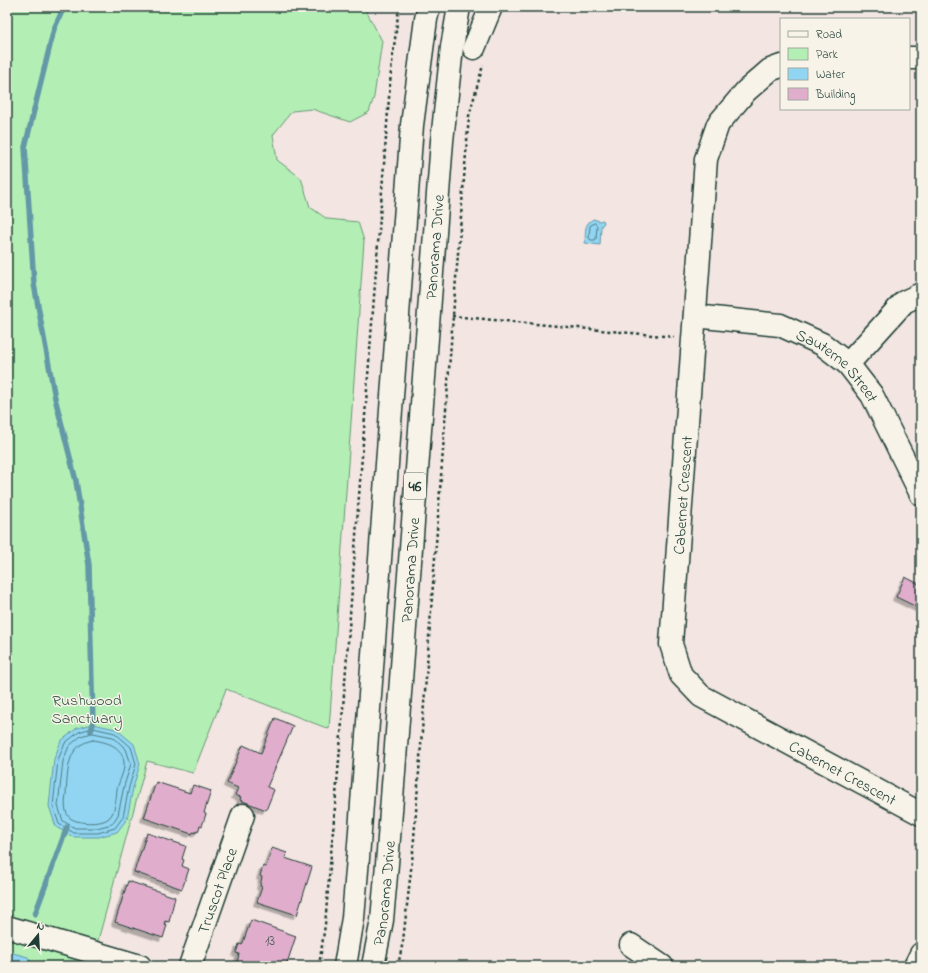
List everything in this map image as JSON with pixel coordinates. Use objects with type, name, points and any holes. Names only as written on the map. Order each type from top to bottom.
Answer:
[{"type":"main road","name":"Panorama Drive","points":[[345,966],[353,918],[412,125],[426,19],[429,7]]},
{"type":"main road","name":"Panorama Drive","points":[[373,966],[382,920],[387,864],[442,141],[452,47],[459,7]]},
{"type":"main road","points":[[479,54],[491,7]]},
{"type":"main road","points":[[910,58],[921,58]]},
{"type":"main road","name":"Cabernet Crescent","points":[[780,66],[770,70],[746,91],[718,124],[706,159],[671,644],[681,675],[701,696],[921,814]]},
{"type":"main road","points":[[848,364],[904,302],[921,294]]},
{"type":"main road","name":"Sauterne Street","points":[[695,316],[780,325],[822,344],[848,364],[872,395],[921,494]]},
{"type":"main road","name":"Truscot Place","points":[[190,966],[243,814]]},
{"type":"main road","points":[[7,927],[140,966]]},
{"type":"main road","points":[[632,945],[662,966]]},
{"type":"main road","points":[[915,966],[921,954]]},
{"type":"path","points":[[319,966],[325,925],[338,771],[390,71],[399,7]]},
{"type":"path","points":[[398,966],[403,940],[413,852],[469,116],[479,54]]},
{"type":"path","points":[[428,314],[693,339]]},
{"type":"green space","name":"Rushwood Sanctuary","points":[[7,7],[364,7],[382,41],[374,97],[369,112],[350,122],[312,109],[292,111],[273,135],[277,160],[301,178],[310,207],[327,219],[358,222],[364,241],[329,729],[226,689],[193,773],[147,761],[91,966],[7,966],[7,591],[12,582],[7,579]]},
{"type":"water","points":[[594,219],[599,221],[603,220],[604,223],[601,226],[600,245],[585,243],[585,232],[588,223]]},
{"type":"water","points":[[93,724],[116,729],[134,744],[140,764],[133,788],[127,819],[117,832],[99,837],[73,837],[56,827],[49,806],[54,759],[61,741],[77,728]]},
{"type":"water","points":[[9,952],[28,957],[34,966],[7,966],[7,953]]},
{"type":"building","points":[[905,577],[921,585],[921,609],[896,597]]},
{"type":"building","points":[[275,718],[293,726],[267,787],[274,790],[266,810],[240,800],[241,797],[235,795],[238,788],[227,783],[243,745],[261,753]]},
{"type":"building","points":[[156,782],[190,793],[193,785],[211,791],[204,813],[206,814],[202,826],[200,825],[198,832],[193,832],[192,834],[144,818]]},
{"type":"building","points":[[147,833],[186,846],[182,859],[184,860],[182,866],[189,869],[182,889],[134,872]]},
{"type":"building","points":[[272,848],[287,853],[285,858],[312,867],[297,915],[257,902],[262,887],[260,886],[262,877],[260,876],[263,866],[266,867]]},
{"type":"building","points":[[128,881],[175,897],[169,922],[165,921],[164,924],[167,925],[163,938],[115,922]]},
{"type":"building","points":[[251,920],[296,936],[286,966],[246,966],[237,963],[239,954],[236,953],[239,944],[242,945]]},
{"type":"waterway","points":[[64,7],[54,29],[25,147],[34,284],[55,398],[76,481],[89,565],[93,724],[91,731]]},
{"type":"waterway","points":[[35,914],[67,827]]}]
